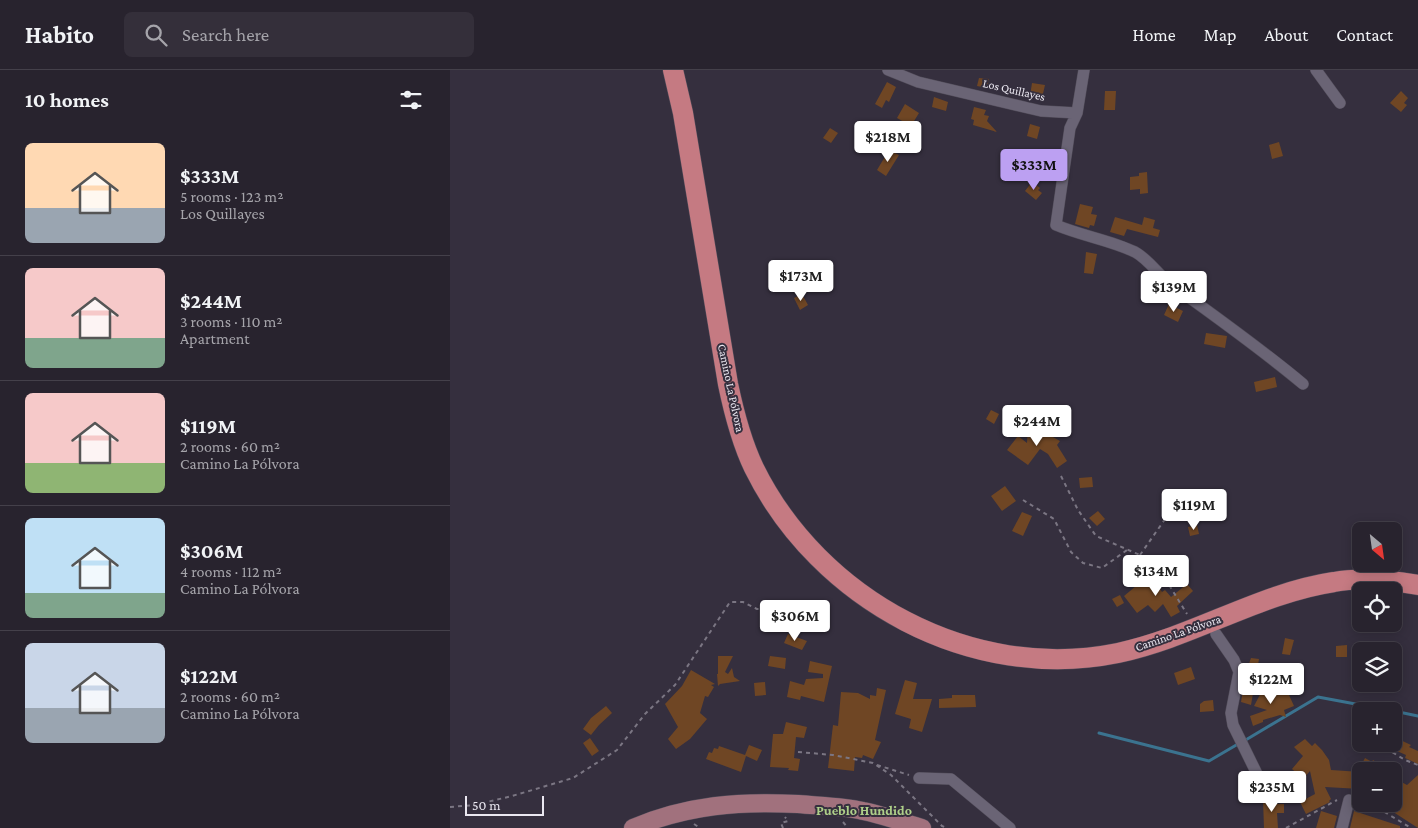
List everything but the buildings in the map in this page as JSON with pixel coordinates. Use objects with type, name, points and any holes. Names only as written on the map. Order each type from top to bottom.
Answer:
[{"type":"highway","name":"Camino La Pólvora","points":[[661,70],[675,131],[718,393],[738,462],[761,506],[782,537],[830,587],[857,608],[903,636],[957,657],[997,666],[1051,671],[1094,669],[1152,656],[1307,600],[1339,593],[1352,592]]},
{"type":"highway","name":"Camino La Pólvora","points":[[673,70],[681,106],[735,416],[746,450],[761,482],[786,520],[810,550],[849,586],[886,611],[932,634],[968,646],[991,651],[1044,658],[1089,657],[1140,648],[1196,629],[1274,598],[1317,585],[1368,580],[1418,585]]},
{"type":"highway","points":[[1402,595],[1418,598]]},
{"type":"main road","points":[[633,828],[682,811],[752,802],[835,806],[863,811],[922,828]]},
{"type":"street","name":"Los Quillayes","points":[[888,70],[918,82],[1041,111],[1077,113]]},
{"type":"street","points":[[1084,70],[1077,113],[1070,128],[1056,225],[1071,232],[1106,241],[1137,253],[1166,280],[1266,353],[1303,384]]},
{"type":"street","points":[[1316,70],[1340,103]]},
{"type":"street","points":[[1216,634],[1238,667],[1238,678],[1231,713],[1233,725],[1259,778],[1269,787],[1284,793]]},
{"type":"street","points":[[919,778],[951,779],[1010,828]]},
{"type":"street","points":[[1342,828],[1349,800]]},
{"type":"path","points":[[1061,476],[1078,510],[1096,536],[1140,555],[1166,580],[1196,629]]},
{"type":"path","points":[[1023,500],[1054,519],[1071,552],[1083,563],[1102,568],[1129,549]]},
{"type":"path","points":[[1140,555],[1170,512]]},
{"type":"path","points":[[450,807],[475,805],[573,778],[617,750],[645,714],[675,685],[730,602],[743,602],[757,609],[775,609]]},
{"type":"path","points":[[798,752],[833,755],[875,764],[919,778]]},
{"type":"path","points":[[1392,752],[1418,765]]},
{"type":"path","points":[[875,764],[891,775],[942,826],[947,828]]},
{"type":"path","points":[[1286,828],[1338,800],[1352,801]]},
{"type":"path","points":[[1385,812],[1411,828]]},
{"type":"path","points":[[782,814],[788,821],[781,823],[783,828]]},
{"type":"path","points":[[840,819],[848,828]]},
{"type":"path","points":[[695,825],[700,828]]},
{"type":"waterway","points":[[1244,741],[1318,697],[1352,703]]},
{"type":"waterway","points":[[1402,713],[1418,716]]},
{"type":"waterway","points":[[1099,733],[1209,761],[1238,744]]},
{"type":"district","name":"Pueblo Hundido","points":[[864,810]]}]
